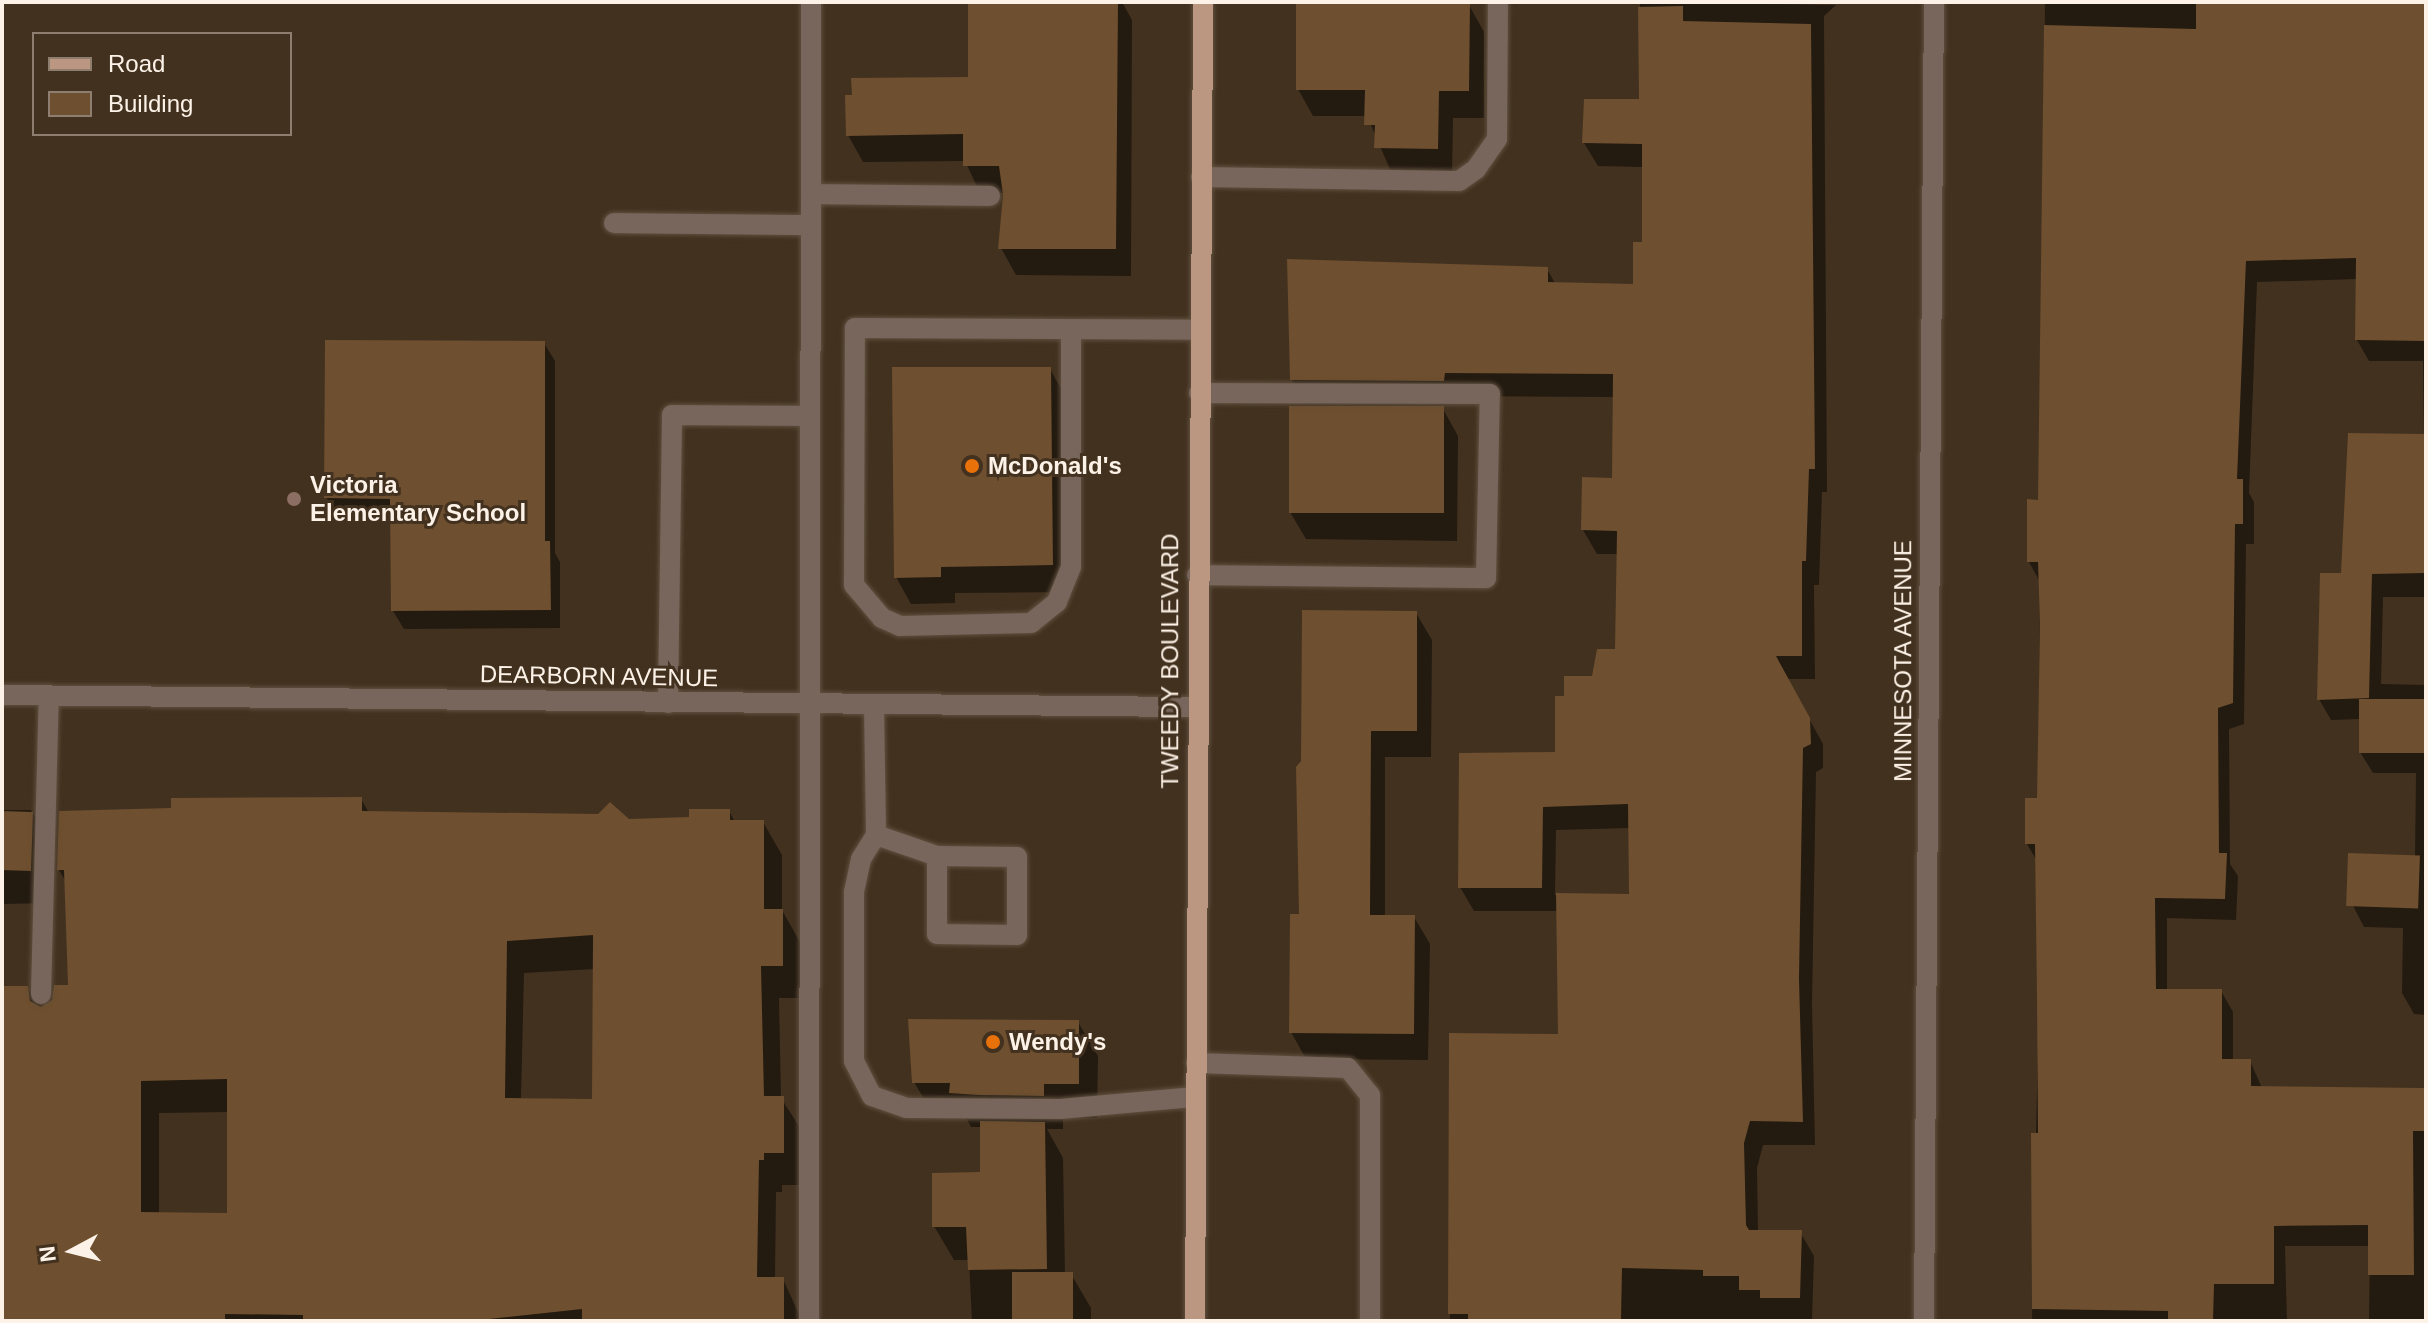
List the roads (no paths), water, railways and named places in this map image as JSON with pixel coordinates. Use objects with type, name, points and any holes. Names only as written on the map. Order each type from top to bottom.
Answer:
[{"type":"main road","name":"TWEEDY BOULEVARD","points":[[1195,1321],[1196,707],[1203,2]]},
{"type":"street","points":[[809,1321],[811,2]]},
{"type":"street","points":[[1201,177],[1459,181],[1476,169],[1497,139],[1498,2]]},
{"type":"street","name":"MINNESOTA AVENUE","points":[[1924,1321],[1934,2]]},
{"type":"street","points":[[811,194],[990,196]]},
{"type":"street","points":[[614,223],[810,225]]},
{"type":"street","points":[[1071,330],[1071,567],[1057,602],[1031,623],[900,626],[882,618],[854,585],[855,328],[1200,330]]},
{"type":"street","points":[[1197,575],[1486,578],[1490,394],[1199,393]]},
{"type":"street","points":[[668,703],[672,415],[810,416]]},
{"type":"street","name":"DEARBORN AVENUE","points":[[2,695],[1196,707]]},
{"type":"street","points":[[41,994],[49,696]]},
{"type":"street","points":[[874,705],[876,835],[861,859],[854,891],[854,1061],[872,1096],[906,1108],[1060,1109],[1195,1097]]},
{"type":"street","points":[[876,835],[937,856],[1017,857],[1017,935],[937,934],[937,856]]},
{"type":"street","points":[[1196,1063],[1348,1068],[1370,1095],[1370,1321]]},
{"type":"place","name":"McDonald's","points":[[972,466]]},
{"type":"place","name":"Victoria Elementary School","points":[[294,499]]},
{"type":"place","name":"Wendy's","points":[[993,1042]]}]
